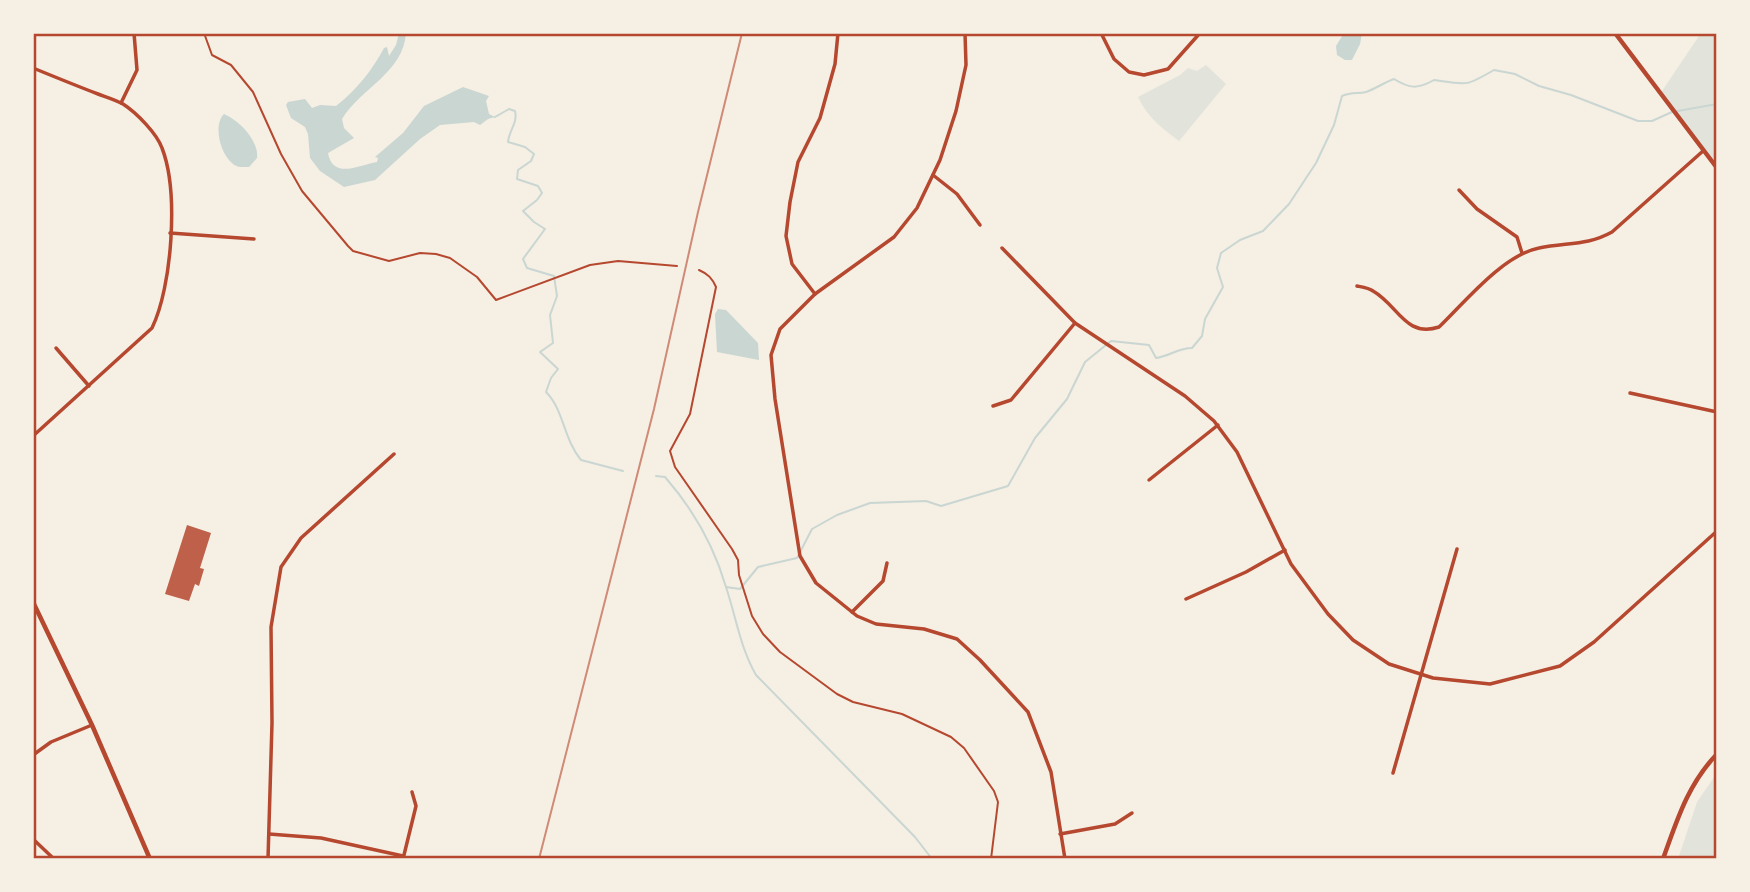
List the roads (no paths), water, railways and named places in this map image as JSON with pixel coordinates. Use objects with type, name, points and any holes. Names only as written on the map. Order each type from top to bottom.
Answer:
[{"type":"street","points":[[121,103],[137,70],[134,33]]},
{"type":"street","points":[[815,294],[792,264],[786,236],[799,162],[820,118],[835,64],[838,33]]},
{"type":"street","points":[[965,33],[966,65],[956,111],[933,176],[918,208],[894,237],[815,294],[780,329],[771,355],[775,399],[800,556],[816,583],[852,612],[876,624],[924,629],[957,639],[1028,712],[1051,772],[1065,859]]},
{"type":"street","points":[[1101,33],[1114,59],[1129,72],[1144,75],[1168,69],[1200,33]]},
{"type":"street","points":[[1615,33],[1717,168]]},
{"type":"street","points":[[33,68],[121,103],[146,125],[161,145],[169,169],[170,233],[166,281],[160,312],[152,328],[33,436]]},
{"type":"street","points":[[1357,286],[1373,290],[1413,327],[1426,331],[1439,327],[1506,264],[1522,253],[1539,248],[1596,242],[1612,232],[1703,151]]},
{"type":"street","points":[[933,176],[957,194],[980,225]]},
{"type":"street","points":[[1459,190],[1477,209],[1517,237],[1522,253]]},
{"type":"street","points":[[170,233],[254,239]]},
{"type":"street","points":[[1002,248],[1075,323],[1185,396],[1217,425],[1237,452],[1291,564],[1328,614],[1353,640],[1389,664],[1433,678],[1490,684],[1560,666],[1594,642],[1667,579],[1717,531]]},
{"type":"street","points":[[993,406],[1011,400],[1075,323]]},
{"type":"street","points":[[56,348],[89,386]]},
{"type":"street","points":[[1630,393],[1717,412]]},
{"type":"street","points":[[1149,480],[1217,425]]},
{"type":"street","points":[[268,859],[271,627],[281,567],[301,538],[394,454]]},
{"type":"street","points":[[1393,774],[1457,549]]},
{"type":"street","points":[[1186,599],[1246,572],[1284,551]]},
{"type":"street","points":[[852,612],[883,581],[887,563]]},
{"type":"street","points":[[33,602],[92,725],[150,859]]},
{"type":"street","points":[[33,755],[51,742],[92,725]]},
{"type":"street","points":[[1663,859],[1686,795],[1699,774],[1717,754]]},
{"type":"street","points":[[269,834],[321,838],[403,857],[416,806],[412,792]]},
{"type":"street","points":[[1060,834],[1115,824],[1132,813]]},
{"type":"street","points":[[33,839],[54,859]]},
{"type":"waterway","points":[[726,587],[740,589],[758,567],[797,558],[812,529],[837,515],[870,503],[926,501],[941,506],[1008,486],[1035,438],[1067,399],[1085,362],[1111,341],[1149,345],[1156,358],[1192,348],[1202,336],[1205,319],[1223,287],[1217,268],[1221,253],[1240,240],[1263,231],[1289,204],[1316,163],[1334,125],[1342,96],[1366,92],[1394,79],[1414,87],[1434,80],[1466,83],[1494,70],[1515,74],[1539,86],[1571,95],[1638,121],[1652,121],[1672,112],[1717,104]]},
{"type":"waterway","points":[[495,117],[509,109],[515,111],[508,142],[525,147],[534,154],[531,161],[518,170],[517,179],[538,186],[542,193],[523,211],[545,229],[523,259],[527,268],[554,276],[557,296],[550,315],[553,343],[540,352],[558,369],[546,392],[557,407],[570,443],[581,460],[623,471]]},
{"type":"waterway","points":[[656,476],[665,477],[675,489],[709,543],[730,598],[746,654],[756,675],[915,837],[932,859]]},
{"type":"railway","points":[[539,859],[654,409],[742,33]]}]
